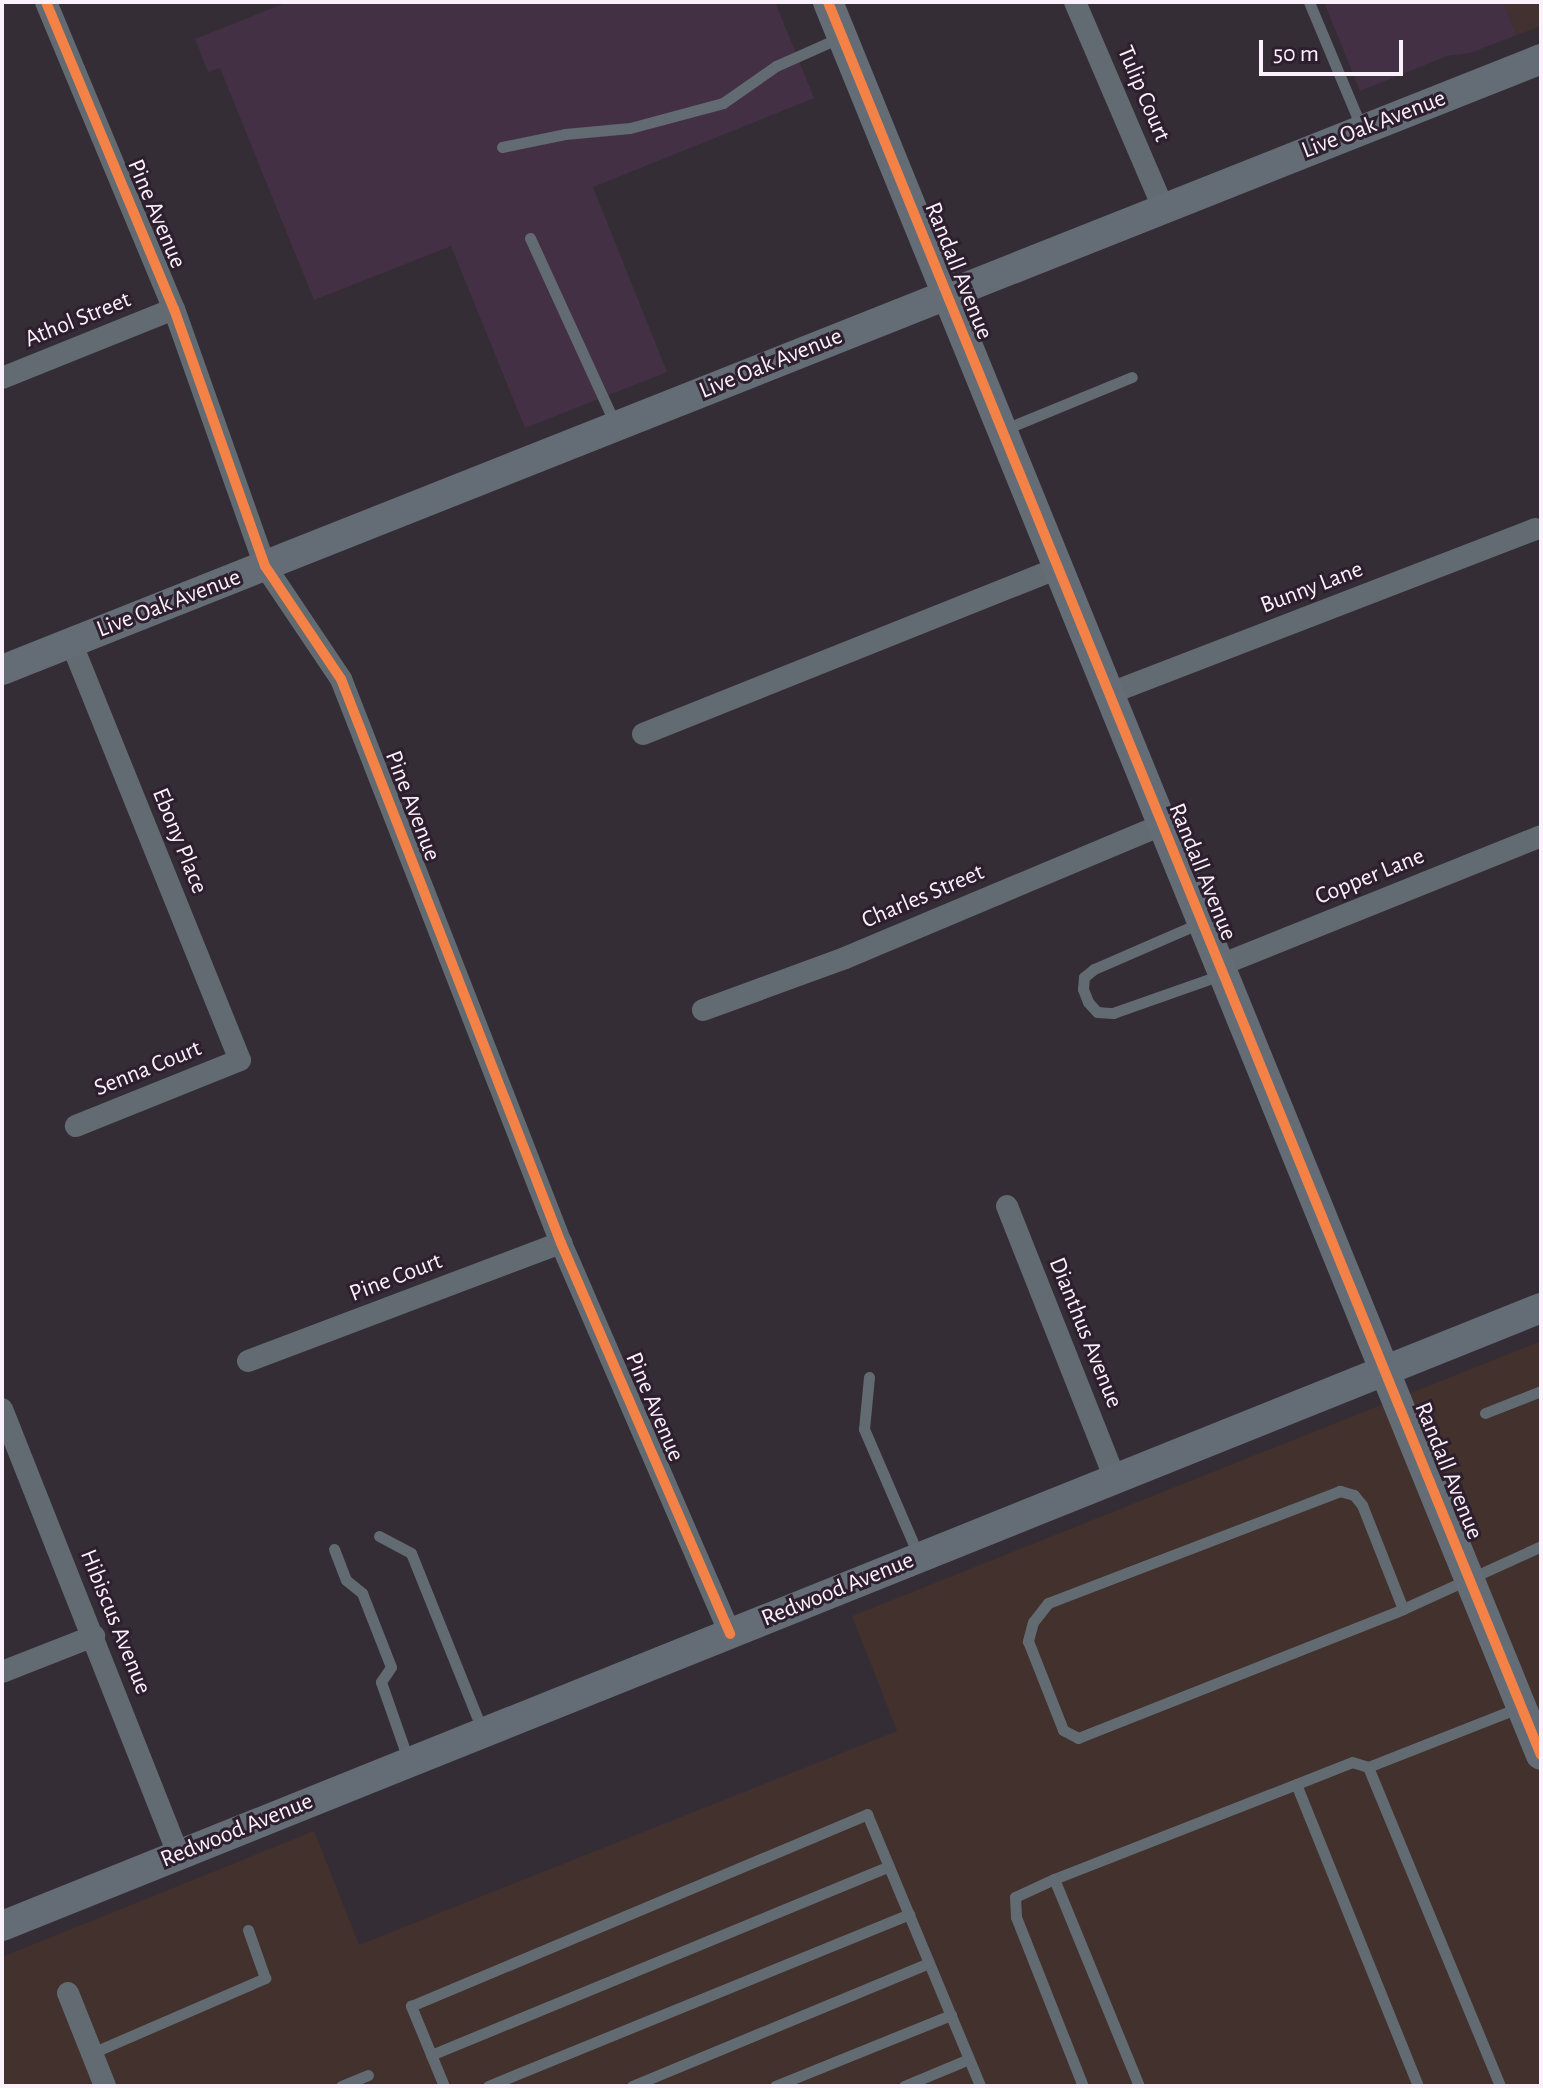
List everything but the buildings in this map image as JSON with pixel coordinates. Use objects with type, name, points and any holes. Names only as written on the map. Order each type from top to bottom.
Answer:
[{"type":"street","name":"Pine Avenue","points":[[46,2],[174,309],[265,566],[341,679],[561,1243],[730,1634]]},
{"type":"street","name":"Randall Avenue","points":[[828,2],[1056,569],[1541,1755]]},
{"type":"street","name":"Tulip Court","points":[[1075,2],[1163,207]]},
{"type":"street","name":"Live Oak Avenue","points":[[2,670],[1541,59]]},
{"type":"street","name":"Athol Street","points":[[2,378],[174,309]]},
{"type":"street","name":"Bunny Lane","points":[[1108,694],[1535,529]]},
{"type":"street","points":[[643,734],[1056,569]]},
{"type":"street","name":"Ebony Place","points":[[71,642],[240,1060]]},
{"type":"street","name":"Charles Street","points":[[703,1010],[845,958],[1161,825]]},
{"type":"street","name":"Copper Lane","points":[[1220,971],[1541,836]]},
{"type":"street","name":"Senna Court","points":[[76,1126],[240,1060]]},
{"type":"street","name":"Dianthus Avenue","points":[[1007,1206],[1115,1479]]},
{"type":"street","name":"Pine Court","points":[[248,1361],[561,1243]]},
{"type":"street","name":"Redwood Avenue","points":[[2,1926],[1541,1308]]},
{"type":"street","name":"Hibiscus Avenue","points":[[3,1413],[179,1855]]},
{"type":"street","points":[[2,1672],[94,1636]]},
{"type":"street","points":[[68,1993],[92,2053],[99,2084]]},
{"type":"lane","points":[[1309,2],[1362,129]]},
{"type":"lane","points":[[502,147],[565,134],[630,128],[723,103],[776,66],[842,37]]},
{"type":"lane","points":[[530,238],[616,426]]},
{"type":"lane","points":[[1001,431],[1132,377]]},
{"type":"lane","points":[[1200,922],[1094,969],[1084,977],[1083,989],[1088,1002],[1097,1012],[1113,1013],[1220,971]]},
{"type":"lane","points":[[869,1377],[864,1429],[919,1558]]},
{"type":"lane","points":[[1485,1413],[1541,1391]]},
{"type":"lane","points":[[1403,1609],[1362,1505],[1354,1495],[1340,1491],[1048,1603],[1033,1622],[1028,1641],[1063,1730],[1078,1738],[1403,1609],[1469,1576],[1541,1546]]},
{"type":"lane","points":[[379,1536],[411,1553],[483,1733]]},
{"type":"lane","points":[[334,1549],[346,1580],[362,1593],[391,1667],[381,1682],[410,1762]]},
{"type":"lane","points":[[1083,2086],[1016,1917],[1015,1897],[1352,1762],[1368,1767],[1521,1706]]},
{"type":"lane","points":[[1368,1767],[1500,2086]]},
{"type":"lane","points":[[1296,1784],[1418,2086]]},
{"type":"lane","points":[[444,2086],[411,2006],[867,1814],[980,2086]]},
{"type":"lane","points":[[431,2055],[889,1866]]},
{"type":"lane","points":[[1054,1879],[1139,2086]]},
{"type":"lane","points":[[488,2086],[909,1914]]},
{"type":"lane","points":[[92,2053],[265,1978],[248,1930]]},
{"type":"lane","points":[[632,2086],[929,1963]]},
{"type":"lane","points":[[775,2086],[951,2015]]},
{"type":"lane","points":[[904,2086],[969,2059]]},
{"type":"lane","points":[[341,2086],[368,2075]]},
{"type":"shaded area","points":[[288,2],[775,2],[814,98],[593,187],[667,372],[525,428],[451,246],[314,300],[220,68],[208,72],[195,39]]},
{"type":"shaded area","points":[[1324,2],[1503,2],[1517,35],[1470,53],[1447,56],[1360,91]]},
{"type":"shaded area","points":[[1503,2],[1541,2],[1541,26],[1517,35]]},
{"type":"shaded area","points":[[1541,1341],[1541,2086],[2,2086],[2,1957],[314,1831],[359,1945],[897,1731],[852,1616]]},
{"type":"cycle path","points":[[46,2],[174,309],[265,566],[341,679],[561,1243],[730,1634]]},
{"type":"cycle path","points":[[828,2],[1541,1755]]}]
